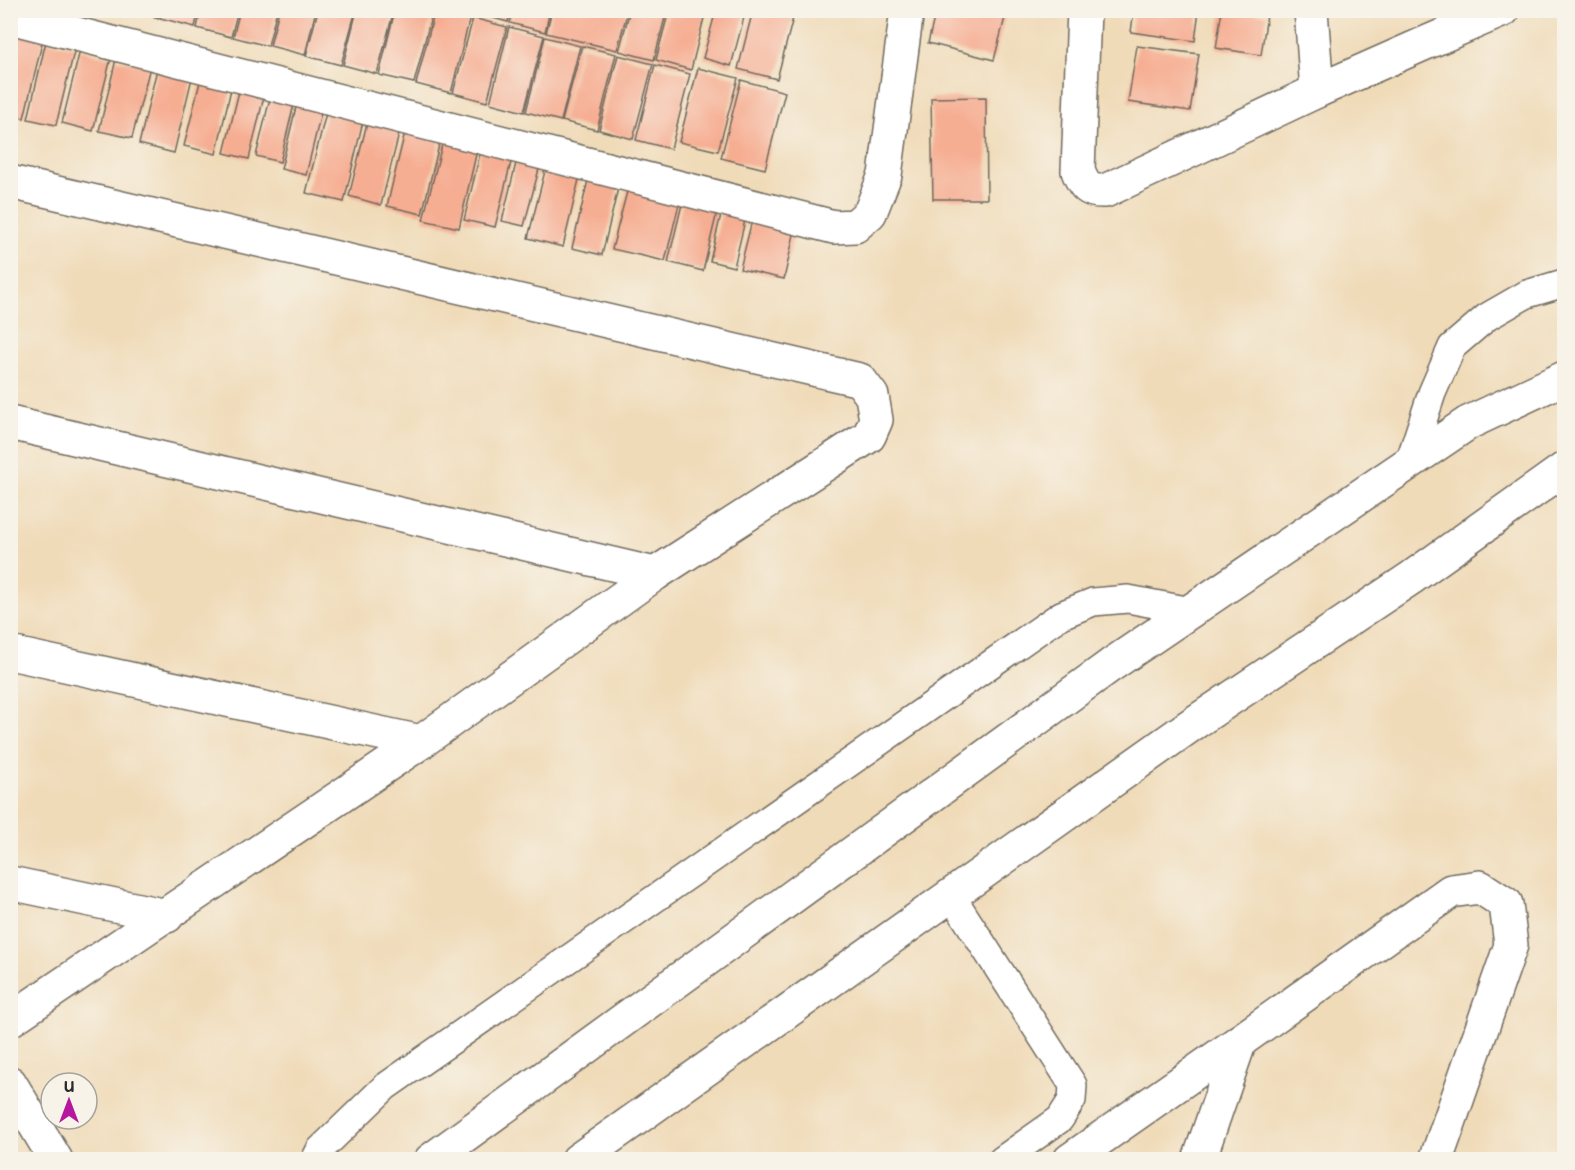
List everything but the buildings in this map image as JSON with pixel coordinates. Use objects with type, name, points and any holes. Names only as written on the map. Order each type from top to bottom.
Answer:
[{"type":"street","points":[[10,17],[834,227],[855,226],[870,213],[885,175],[907,10]]},
{"type":"street","points":[[1084,10],[1078,171],[1083,184],[1095,192],[1105,191],[1317,91],[1503,10]]},
{"type":"street","points":[[1311,10],[1317,91]]},
{"type":"street","points":[[10,182],[860,380],[872,396],[876,420],[869,436],[655,574],[421,742],[10,1020]]},
{"type":"street","points":[[431,1160],[1112,664],[1468,423],[1564,378]]},
{"type":"street","points":[[10,423],[655,574]]},
{"type":"street","points":[[578,1160],[1191,725],[1411,578],[1564,469]]},
{"type":"street","points":[[10,653],[421,742]]},
{"type":"street","points":[[10,883],[167,915]]},
{"type":"street","points":[[1070,1160],[1451,891],[1480,887],[1506,904],[1511,945],[1436,1160]]},
{"type":"street","points":[[1199,1160],[1240,1041]]},
{"type":"street","points":[[10,1083],[56,1160]]},
{"type":"lane","points":[[1410,463],[1432,393],[1452,347],[1487,317],[1527,294],[1564,283]]},
{"type":"lane","points":[[315,1160],[320,1150],[385,1087],[1061,615],[1093,602],[1128,599],[1191,611]]},
{"type":"lane","points":[[951,895],[1073,1085],[1072,1100],[1060,1119],[1002,1160]]}]
